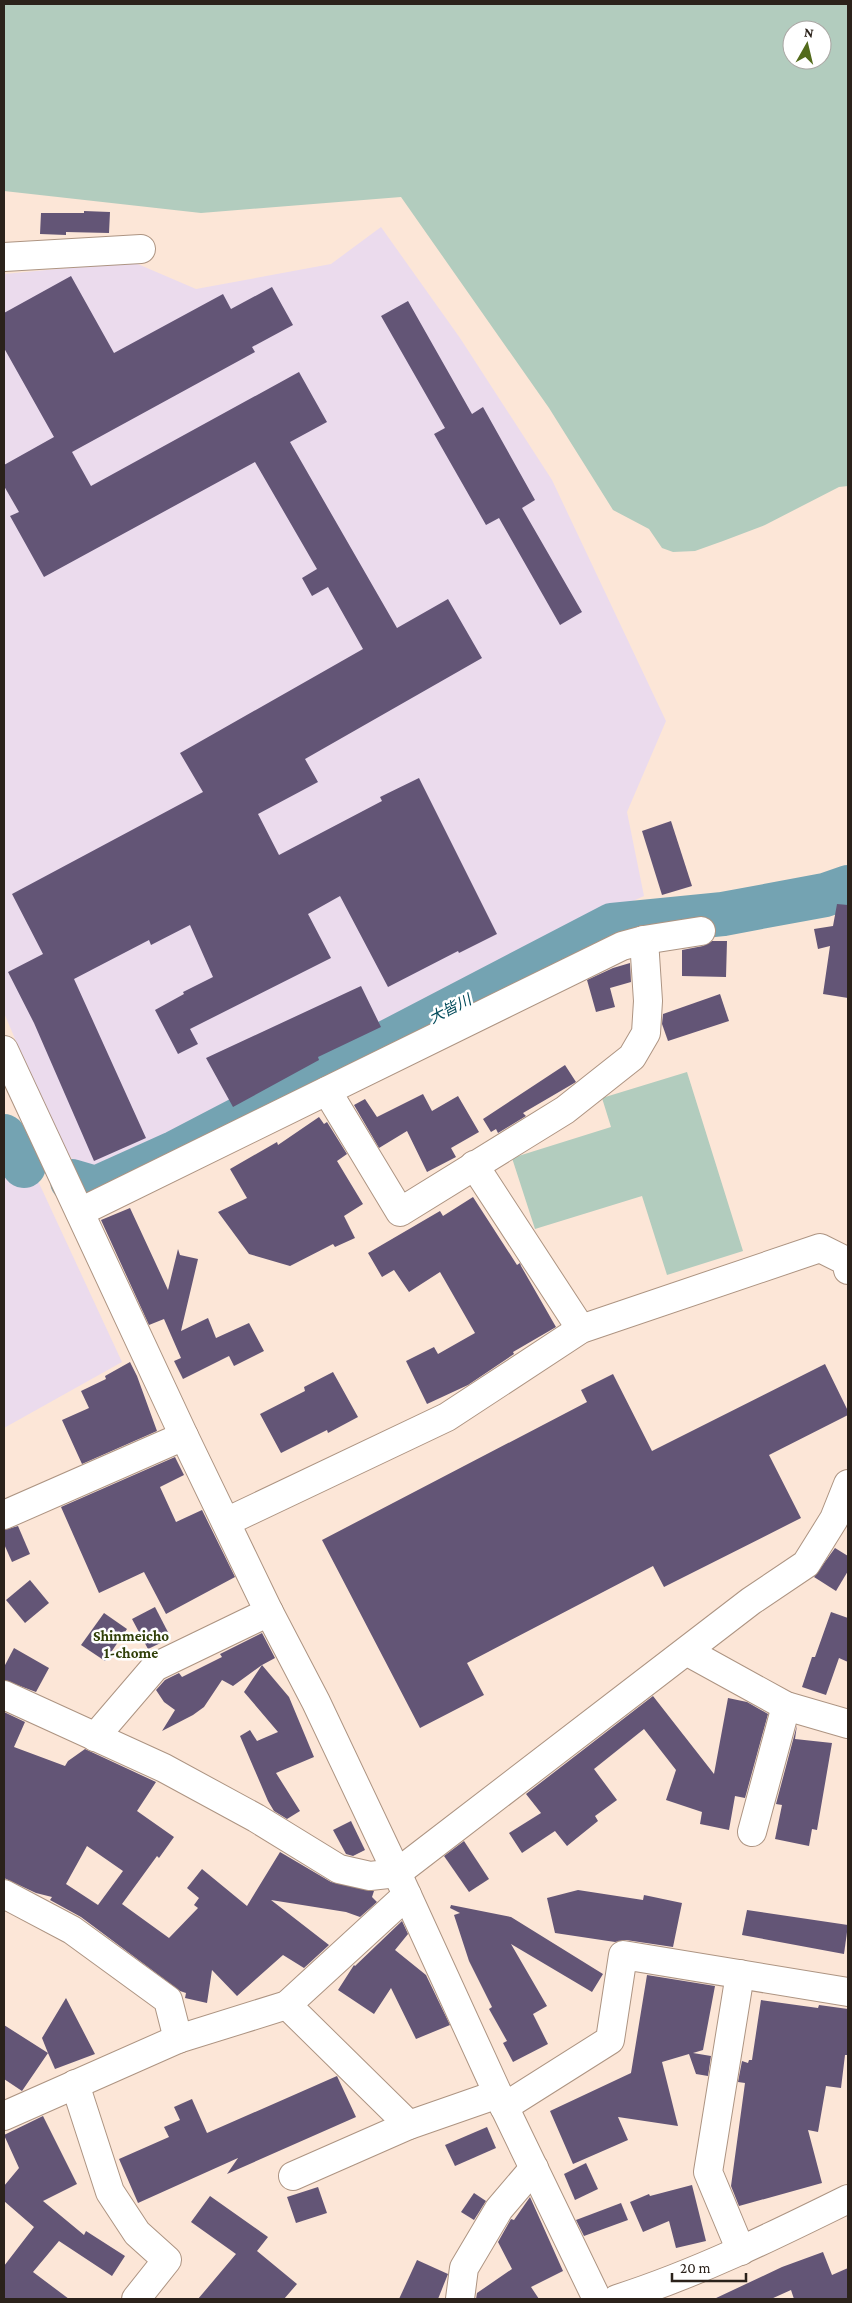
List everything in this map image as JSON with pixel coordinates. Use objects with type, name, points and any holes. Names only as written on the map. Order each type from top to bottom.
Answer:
[{"type":"street","points":[[4,257],[141,249]]},
{"type":"street","points":[[80,1212],[622,946],[644,940],[701,931]]},
{"type":"street","points":[[327,1091],[400,1212],[565,1110],[632,1056],[646,1033],[648,1001],[644,940]]},
{"type":"street","points":[[4,1050],[184,1436],[269,1612],[316,1702],[501,2101],[598,2299]]},
{"type":"street","points":[[474,1165],[581,1329]]},
{"type":"street","points":[[226,1522],[447,1417],[581,1329],[820,1248],[846,1262],[848,1270]]},
{"type":"street","points":[[4,1515],[184,1436]]},
{"type":"street","points":[[4,2116],[178,2039],[287,2005],[402,1884],[751,1602],[806,1564],[834,1519],[848,1484]]},
{"type":"street","points":[[95,1737],[155,1667],[269,1612]]},
{"type":"street","points":[[688,1652],[786,1706],[848,1724]]},
{"type":"street","points":[[4,1695],[164,1768],[214,1795],[339,1869],[402,1884]]},
{"type":"street","points":[[752,1832],[786,1706]]},
{"type":"street","points":[[4,1894],[72,1930],[168,2000],[178,2039]]},
{"type":"street","points":[[293,2176],[409,2126],[501,2101],[610,2040],[623,1955],[848,1992]]},
{"type":"street","points":[[740,1974],[708,2172],[741,2251]]},
{"type":"street","points":[[287,2005],[409,2126]]},
{"type":"street","points":[[75,2084],[110,2192],[137,2233],[167,2260],[136,2299]]},
{"type":"street","points":[[460,2299],[464,2268],[499,2209],[534,2168]]},
{"type":"street","points":[[617,2299],[651,2288],[741,2251],[848,2199]]},
{"type":"shaded area","points":[[381,227],[460,338],[552,480],[666,721],[627,812],[644,896],[604,914],[436,1009],[262,1100],[122,1168],[85,1176],[59,1142],[4,1013],[4,274],[133,262],[196,289],[331,264]]},
{"type":"shaded area","points":[[4,1154],[11,1167],[38,1181],[122,1362],[4,1428]]},
{"type":"green space","points":[[4,4],[848,4],[848,486],[839,487],[765,525],[695,551],[673,552],[662,548],[649,529],[613,510],[549,408],[401,197],[201,213],[4,191]]},
{"type":"green space","points":[[687,1072],[743,1251],[667,1275],[642,1196],[535,1229],[512,1158],[611,1127],[602,1098]]},
{"type":"building","points":[[84,211],[110,212],[109,233],[66,232],[66,235],[40,234],[41,213],[84,213]]},
{"type":"building","points":[[71,276],[114,353],[223,294],[231,309],[272,287],[293,325],[252,347],[255,352],[72,452],[91,486],[299,372],[327,422],[290,442],[397,628],[448,599],[482,658],[305,759],[318,782],[258,814],[279,855],[382,801],[380,797],[419,778],[497,934],[459,953],[458,951],[388,987],[340,896],[308,914],[331,958],[190,1029],[198,1044],[178,1054],[155,1010],[184,994],[183,992],[213,977],[190,925],[151,945],[149,940],[74,979],[146,1138],[94,1161],[34,1023],[8,972],[43,954],[12,894],[203,792],[180,753],[363,649],[328,587],[312,596],[302,578],[317,569],[255,462],[44,577],[10,516],[19,512],[4,486],[4,465],[54,437],[4,348],[4,313]]},
{"type":"building","points":[[408,301],[472,414],[483,407],[535,500],[522,508],[582,612],[560,625],[499,518],[486,525],[434,434],[445,428],[381,316]]},
{"type":"building","points":[[671,821],[692,886],[662,895],[642,831]]},
{"type":"building","points":[[837,904],[848,905],[848,998],[823,994],[830,946],[818,949],[814,929],[833,926]]},
{"type":"building","points":[[712,941],[727,941],[726,977],[682,976],[682,950],[703,946]]},
{"type":"building","points":[[630,963],[631,982],[610,988],[615,1007],[596,1012],[587,980],[613,968]]},
{"type":"building","points":[[361,986],[381,1027],[318,1057],[319,1060],[233,1107],[206,1058]]},
{"type":"building","points":[[720,994],[729,1021],[668,1041],[662,1024],[663,1014]]},
{"type":"building","points":[[565,1065],[576,1082],[523,1113],[526,1116],[498,1133],[496,1129],[491,1132],[483,1119]]},
{"type":"building","points":[[423,1094],[432,1111],[458,1096],[479,1132],[451,1148],[456,1157],[427,1172],[407,1131],[379,1148],[354,1105],[365,1099],[377,1117]]},
{"type":"building","points":[[319,1117],[324,1124],[327,1122],[347,1154],[337,1161],[363,1204],[344,1216],[355,1238],[335,1247],[333,1244],[290,1266],[249,1254],[218,1212],[247,1198],[230,1169],[277,1142],[278,1145]]},
{"type":"building","points":[[473,1197],[517,1265],[520,1263],[556,1327],[513,1352],[514,1354],[468,1385],[427,1404],[406,1361],[434,1347],[438,1354],[475,1333],[440,1272],[409,1292],[394,1270],[382,1277],[368,1253],[440,1211],[443,1216]]},
{"type":"building","points":[[130,1208],[168,1290],[178,1249],[180,1255],[198,1259],[181,1331],[208,1318],[216,1338],[249,1323],[264,1351],[234,1366],[229,1356],[183,1379],[174,1361],[181,1358],[164,1319],[149,1325],[101,1220]]},
{"type":"building","points":[[130,1362],[157,1431],[82,1464],[62,1420],[89,1408],[81,1391],[106,1379],[105,1376]]},
{"type":"building","points":[[825,1364],[848,1411],[848,1415],[769,1455],[801,1518],[664,1587],[653,1566],[467,1663],[484,1695],[420,1728],[322,1540],[587,1402],[581,1390],[613,1374],[652,1451]]},
{"type":"building","points":[[333,1372],[358,1417],[328,1433],[327,1430],[281,1453],[260,1414],[305,1391],[304,1387]]},
{"type":"building","points":[[175,1457],[184,1475],[160,1487],[176,1522],[202,1510],[235,1577],[166,1614],[144,1572],[99,1593],[61,1507]]},
{"type":"building","points":[[18,1526],[30,1554],[12,1562],[4,1544],[4,1530]]},
{"type":"building","points":[[835,1548],[848,1556],[848,1571],[836,1591],[814,1577]]},
{"type":"building","points":[[30,1580],[49,1603],[25,1623],[6,1600]]},
{"type":"building","points":[[155,1607],[171,1638],[148,1649],[132,1619]]},
{"type":"building","points":[[831,1612],[848,1618],[848,1662],[839,1658],[826,1695],[802,1687]]},
{"type":"building","points":[[104,1613],[127,1629],[105,1661],[81,1645]]},
{"type":"building","points":[[262,1633],[275,1658],[233,1686],[222,1680],[204,1707],[162,1731],[175,1710],[164,1702],[156,1690],[165,1680],[179,1673],[182,1677],[222,1657],[220,1654]]},
{"type":"building","points":[[14,1648],[49,1668],[36,1692],[4,1680],[4,1667]]},
{"type":"building","points":[[262,1665],[289,1697],[314,1757],[276,1773],[300,1811],[287,1819],[274,1811],[268,1801],[240,1736],[250,1730],[257,1741],[278,1732],[244,1692]]},
{"type":"building","points":[[653,1696],[714,1774],[728,1698],[747,1702],[768,1714],[745,1798],[735,1796],[729,1830],[700,1824],[702,1812],[666,1800],[676,1770],[644,1729],[594,1769],[617,1800],[595,1816],[598,1821],[567,1846],[555,1831],[522,1853],[509,1833],[541,1813],[526,1794]]},
{"type":"building","points":[[4,1712],[25,1722],[14,1747],[65,1766],[68,1761],[85,1749],[156,1782],[137,1811],[174,1837],[159,1858],[157,1856],[122,1904],[169,1938],[198,1908],[194,1905],[199,1898],[187,1888],[202,1869],[247,1906],[280,1852],[331,1882],[374,1891],[372,1897],[377,1902],[360,1917],[346,1912],[271,1900],[329,1945],[304,1968],[283,1955],[237,1996],[212,1970],[207,2003],[185,1998],[186,1993],[180,1991],[81,1917],[50,1900],[52,1897],[36,1893],[4,1878]],"holes":[[[87,1846],[123,1871],[98,1905],[66,1884]]]},
{"type":"building","points":[[797,1725],[795,1739],[832,1743],[817,1830],[812,1829],[809,1846],[775,1839],[782,1805],[776,1804]]},
{"type":"building","points":[[351,1821],[365,1850],[353,1856],[346,1854],[333,1830]]},
{"type":"building","points":[[464,1841],[489,1879],[469,1892],[444,1856]]},
{"type":"building","points":[[578,1890],[643,1900],[644,1895],[682,1903],[673,1947],[626,1940],[615,1942],[555,1933],[547,1898]]},
{"type":"building","points":[[451,1905],[511,1917],[603,1974],[592,1992],[511,1944],[547,2006],[533,2014],[548,2044],[513,2062],[503,2043],[507,2041],[489,2009],[492,2007],[469,1961],[454,1915],[460,1913],[450,1908]]},
{"type":"building","points":[[747,1910],[848,1925],[844,1954],[742,1935]]},
{"type":"building","points":[[402,1921],[408,1934],[395,1950],[426,1975],[450,2025],[416,2039],[391,1988],[374,2014],[338,1990],[354,1965]]},
{"type":"building","points":[[647,1975],[715,1986],[703,2050],[693,2053],[711,2056],[708,2076],[696,2074],[689,2054],[662,2062],[678,2126],[618,2117],[628,2140],[573,2164],[550,2111],[631,2073]]},
{"type":"building","points":[[66,1998],[95,2054],[55,2069],[42,2038]]},
{"type":"building","points":[[761,2000],[818,2008],[819,2005],[848,2009],[848,2055],[845,2055],[841,2088],[826,2086],[818,2132],[808,2130],[822,2183],[739,2206],[731,2186],[745,2083],[738,2082],[742,2061],[748,2063],[749,2060],[752,2060]]},
{"type":"building","points":[[4,2025],[48,2053],[22,2091],[4,2079]]},
{"type":"building","points":[[337,2076],[356,2117],[227,2174],[238,2158],[138,2203],[119,2159],[169,2137],[164,2127],[180,2120],[174,2107],[192,2099],[207,2133]]},
{"type":"building","points":[[43,2116],[77,2184],[43,2201],[84,2235],[86,2231],[125,2256],[112,2276],[59,2241],[33,2272],[69,2299],[4,2299],[4,2266],[34,2227],[4,2201],[4,2186],[19,2168],[4,2135]]},
{"type":"building","points":[[487,2127],[496,2148],[455,2166],[445,2145]]},
{"type":"building","points":[[586,2163],[598,2189],[575,2200],[564,2174]]},
{"type":"building","points":[[692,2185],[706,2241],[676,2248],[669,2221],[643,2232],[630,2202],[649,2194],[650,2196]]},
{"type":"building","points":[[318,2187],[327,2213],[296,2223],[287,2197]]},
{"type":"building","points":[[474,2193],[486,2201],[474,2220],[461,2212]]},
{"type":"building","points":[[210,2196],[268,2237],[257,2251],[297,2284],[284,2299],[198,2299],[236,2254],[191,2222]]},
{"type":"building","points":[[530,2197],[563,2271],[531,2287],[539,2299],[476,2299],[477,2293],[512,2269],[498,2242],[511,2219],[514,2220]]},
{"type":"building","points":[[621,2203],[628,2220],[584,2236],[576,2220]]},
{"type":"building","points":[[823,2252],[832,2275],[848,2268],[848,2299],[794,2299],[791,2290],[771,2299],[714,2299],[782,2267]]},
{"type":"building","points":[[417,2260],[448,2274],[438,2299],[399,2299]]},
{"type":"waterway","name":"大皆川","points":[[72,1181],[96,1188],[176,1152],[612,925],[723,914],[825,895],[848,887]]},
{"type":"waterway","name":"大皆川","points":[[4,1136],[9,1147],[24,1166]]},
{"type":"district","name":"Shinmeicho 1-chome","points":[[131,1644]]}]
